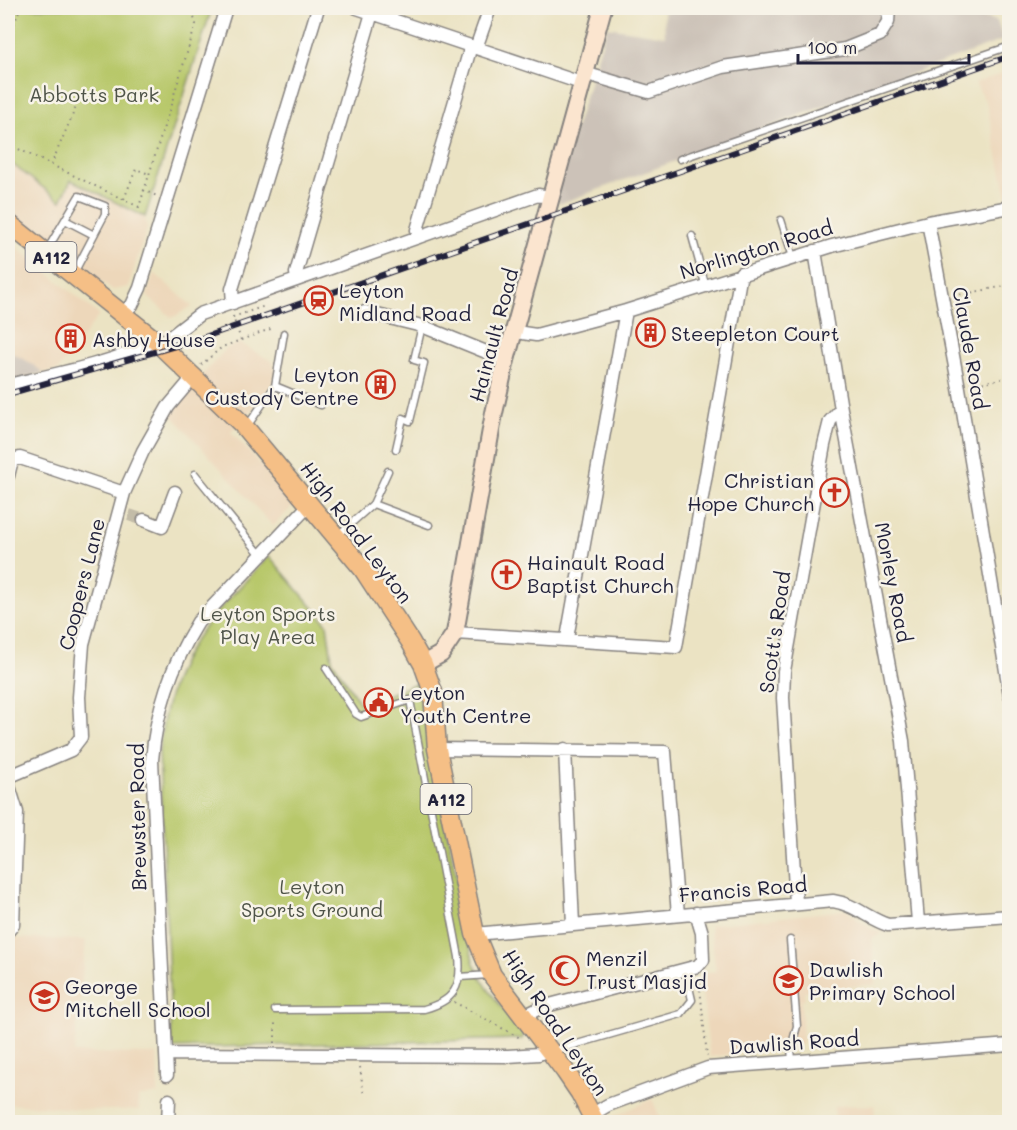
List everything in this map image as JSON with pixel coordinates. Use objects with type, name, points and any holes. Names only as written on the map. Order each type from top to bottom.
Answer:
[{"type":"main road","name":"High Road Leyton","points":[[8,223],[158,343],[199,369],[363,569],[423,664],[433,692],[436,749],[475,934],[492,975],[550,1050],[580,1093],[593,1119]]},
{"type":"street","points":[[122,314],[132,305],[140,288],[226,8]]},
{"type":"street","points":[[233,303],[232,289],[318,8]]},
{"type":"street","points":[[357,8],[474,47],[583,78],[649,92],[723,68],[846,49],[880,35],[888,22],[890,8]]},
{"type":"street","points":[[419,237],[417,230],[474,47],[490,8]]},
{"type":"street","name":"Hainault Road","points":[[423,664],[441,654],[455,633],[494,413],[549,197],[603,8]]},
{"type":"street","points":[[297,280],[296,273],[372,13]]},
{"type":"street","points":[[8,385],[158,343],[193,318],[233,303],[538,195],[549,197]]},
{"type":"street","name":"Norlington Road","points":[[516,332],[536,335],[626,311],[815,250],[928,222],[1010,207]]},
{"type":"street","name":"Claude Road","points":[[928,222],[959,388],[1010,695]]},
{"type":"street","name":"Morley Road","points":[[815,250],[841,409],[903,741],[918,922]]},
{"type":"street","points":[[455,633],[567,638],[676,647],[741,273]]},
{"type":"street","points":[[567,638],[626,311]]},
{"type":"street","points":[[366,312],[422,326],[507,360]]},
{"type":"street","name":"Coopers Lane","points":[[8,777],[71,750],[81,737],[79,697],[82,644],[124,513],[124,493],[143,451],[163,416],[199,369]]},
{"type":"street","name":"Scott's Road","points":[[796,903],[783,698],[784,671],[824,445],[830,421],[841,409]]},
{"type":"street","points":[[8,476],[10,458],[20,458],[124,493]]},
{"type":"street","points":[[144,520],[162,527],[175,492]]},
{"type":"street","name":"Brewster Road","points":[[167,1075],[152,760],[154,735],[167,686],[198,622],[310,504]]},
{"type":"street","points":[[436,749],[664,752],[678,915]]},
{"type":"street","points":[[565,749],[573,924]]},
{"type":"street","points":[[8,783],[17,812],[13,925],[8,931]]},
{"type":"street","name":"Francis Road","points":[[475,934],[796,903],[844,903],[872,920],[888,925],[1010,916]]},
{"type":"street","points":[[524,1016],[542,1007],[698,966],[703,960],[702,933],[696,913]]},
{"type":"street","name":"Dawlish Road","points":[[593,1119],[608,1105],[708,1068],[1010,1044]]},
{"type":"street","points":[[166,1054],[508,1056],[539,1054],[550,1050]]},
{"type":"street","points":[[168,1122],[169,1100]]},
{"type":"lane","points":[[680,159],[1010,46]]},
{"type":"lane","points":[[46,253],[81,196],[105,206],[105,214],[73,274]]},
{"type":"lane","points":[[65,220],[94,235]]},
{"type":"lane","points":[[781,220],[793,257]]},
{"type":"lane","points":[[692,236],[705,284]]},
{"type":"lane","points":[[396,449],[403,418],[410,421],[424,363],[414,360],[422,326]]},
{"type":"lane","points":[[246,428],[275,386],[284,333]]},
{"type":"lane","points":[[275,386],[321,405]]},
{"type":"lane","points":[[337,536],[373,504],[388,471]]},
{"type":"lane","points":[[195,474],[261,555]]},
{"type":"lane","points":[[373,504],[429,525]]},
{"type":"lane","points":[[275,1010],[424,1009],[441,1005],[448,998],[460,977],[459,957],[410,700],[361,717],[356,714],[326,668]]},
{"type":"lane","points":[[790,940],[797,1026],[791,1048],[792,1062]]},
{"type":"lane","points":[[550,1050],[681,1014],[692,1000],[685,970]]},
{"type":"lane","points":[[460,977],[492,975]]},
{"type":"path","points":[[8,41],[20,8]]},
{"type":"path","points":[[8,144],[138,207],[196,24],[191,8]]},
{"type":"path","points":[[51,165],[76,107]]},
{"type":"path","points":[[124,200],[136,169],[149,174]]},
{"type":"path","points":[[143,190],[166,199]]},
{"type":"path","points":[[942,299],[1010,285]]},
{"type":"path","points":[[241,340],[233,318],[265,306]]},
{"type":"path","points":[[199,369],[222,347],[273,328]]},
{"type":"path","points":[[959,388],[1010,377]]},
{"type":"path","points":[[698,966],[708,1068]]},
{"type":"path","points":[[448,998],[522,1040]]},
{"type":"path","points":[[275,1010],[275,1055]]},
{"type":"path","points":[[360,1056],[364,1096]]},
{"type":"shaded area","points":[[691,8],[951,8],[997,21],[1003,40],[559,204],[556,190],[607,27],[665,36],[664,12]]},
{"type":"shaded area","points":[[1009,71],[1010,200],[1008,201],[986,102],[975,83]]},
{"type":"shaded area","points":[[8,161],[60,200],[71,180],[145,217],[147,228],[128,287],[113,290],[8,211]]},
{"type":"shaded area","points":[[8,240],[99,315],[58,370],[44,373],[8,351]]},
{"type":"shaded area","points":[[154,273],[192,306],[172,318],[147,296]]},
{"type":"shaded area","points":[[240,343],[273,362],[275,378],[261,400],[231,432],[296,503],[273,526],[169,412],[226,349]]},
{"type":"shaded area","points":[[8,351],[29,362],[44,373],[8,381]]},
{"type":"shaded area","name":"Dawlish Primary School","points":[[846,910],[869,928],[882,933],[872,939],[875,984],[804,991],[805,999],[801,1000],[803,1044],[710,1057],[700,975],[716,971],[710,925]]},
{"type":"shaded area","name":"George Mitchell School","points":[[8,938],[86,940],[74,1053],[157,1054],[158,1094],[138,1097],[139,1110],[91,1110],[8,1104]]},
{"type":"shaded area","points":[[652,1099],[662,1122],[609,1122],[608,1119]]},
{"type":"shaded area","points":[[875,1105],[874,1122],[835,1122],[834,1106]]},
{"type":"green space","name":"Abbotts Park","points":[[10,8],[212,8],[145,217],[71,180],[61,201],[8,161],[8,15]]},
{"type":"green space","name":"Leyton Sports Ground","points":[[269,556],[327,624],[332,660],[361,705],[417,683],[473,961],[489,990],[524,1034],[522,1039],[172,1048],[159,751],[165,712],[182,662],[197,637]]},
{"type":"tunnel","points":[[129,515],[144,520]]},
{"type":"railway","points":[[8,394],[196,340],[1010,56]]},
{"type":"place","name":"Leyton Midland Road","points":[[318,301]]},
{"type":"place","name":"Steepleton Court","points":[[650,333]]},
{"type":"place","name":"Ashby House","points":[[71,339]]},
{"type":"place","name":"Leyton Custody Centre","points":[[380,385]]},
{"type":"place","name":"Christian Hope Church","points":[[835,492]]},
{"type":"place","name":"Hainault Road Baptist Church","points":[[506,574]]},
{"type":"place","name":"Leyton Youth Centre","points":[[379,703]]},
{"type":"place","name":"Menzil Trust Masjid","points":[[565,970]]},
{"type":"place","name":"Dawlish Primary School","points":[[788,980]]},
{"type":"place","name":"George Mitchell School","points":[[44,997]]},
{"type":"park label","name":"Leyton Sports Play Area","points":[[268,624]]}]
